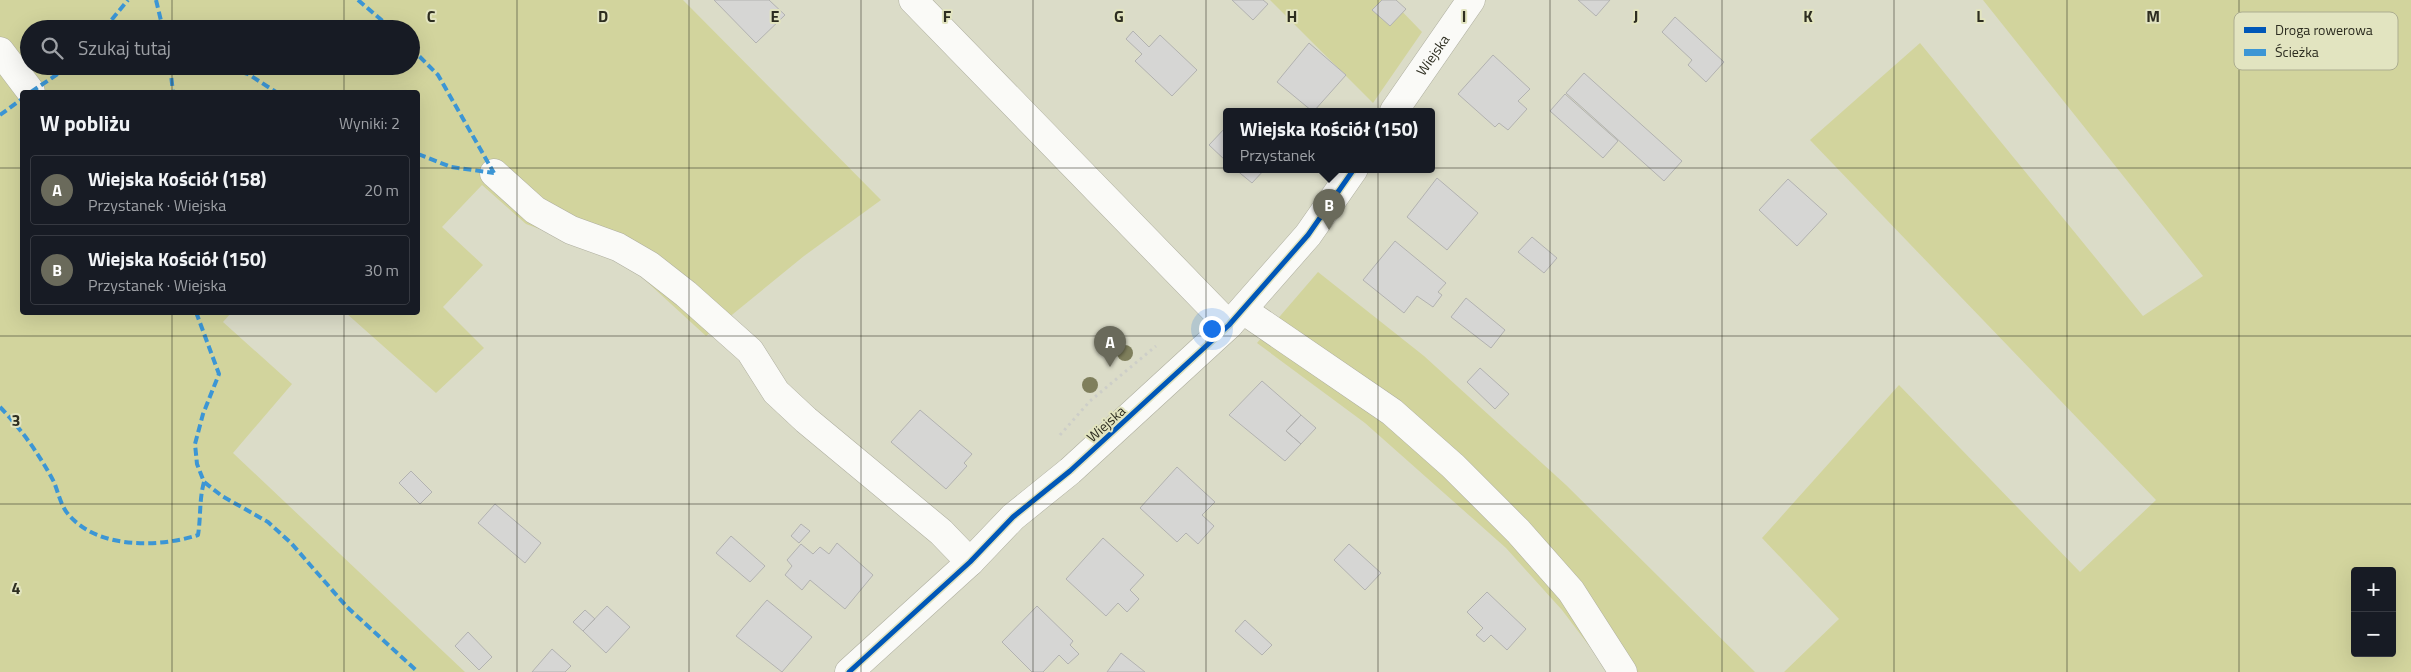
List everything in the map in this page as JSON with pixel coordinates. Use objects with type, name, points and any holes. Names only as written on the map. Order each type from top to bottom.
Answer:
[{"type":"street","points":[[913,0],[1236,318],[1392,412],[1453,466],[1518,531],[1571,591],[1623,672]]},
{"type":"street","name":"Wiejska","points":[[1396,108],[1471,0]]},
{"type":"street","points":[[0,51],[29,90]]},
{"type":"street","points":[[494,173],[535,210],[571,230],[618,247],[649,265],[686,294],[750,351],[776,392],[806,420],[941,532],[970,562]]},
{"type":"street","name":"Wiejska","points":[[849,672],[970,562],[1013,517],[1070,471],[1236,318],[1308,236],[1351,173]]},
{"type":"green space","points":[[0,0],[683,0],[881,200],[804,256],[706,336],[622,259],[526,224],[482,185],[442,227],[483,265],[443,307],[484,348],[436,393],[348,315],[420,315],[420,90],[20,90],[20,315],[229,315],[223,322],[292,384],[233,453],[465,672],[0,672]]},
{"type":"green space","points":[[1270,0],[1391,0],[1422,32],[1373,103]]},
{"type":"green space","points":[[1983,0],[2411,0],[2411,672],[1784,672],[1839,619],[1762,538],[1899,385],[2080,572],[2156,500],[1810,140],[1920,43],[2143,316],[2203,276]]},
{"type":"green space","points":[[1318,272],[1424,356],[1566,485],[1755,672],[1609,672],[1562,610],[1506,548],[1365,423],[1257,343]]},
{"type":"building","points":[[714,0],[769,0],[785,15],[756,43]]},
{"type":"building","points":[[1232,0],[1263,0],[1268,4],[1253,20]]},
{"type":"building","points":[[1382,0],[1396,0],[1406,9],[1390,26],[1372,10]]},
{"type":"building","points":[[1578,0],[1610,0],[1596,16]]},
{"type":"building","points":[[1675,17],[1724,62],[1706,82],[1688,65],[1692,60],[1662,32]]},
{"type":"building","points":[[1133,31],[1149,47],[1160,35],[1197,70],[1172,96],[1135,61],[1142,54],[1126,39]]},
{"type":"building","points":[[1309,43],[1346,75],[1317,108],[1308,108],[1277,82]]},
{"type":"building","points":[[1493,55],[1530,89],[1518,101],[1527,109],[1508,130],[1499,123],[1495,127],[1458,94]]},
{"type":"building","points":[[1584,73],[1682,161],[1664,181],[1566,93]]},
{"type":"building","points":[[1565,94],[1618,141],[1603,158],[1550,111]]},
{"type":"building","points":[[1223,130],[1223,158],[1209,145]]},
{"type":"building","points":[[1240,173],[1261,173],[1252,183]]},
{"type":"building","points":[[1437,178],[1478,213],[1447,250],[1407,217]]},
{"type":"building","points":[[1788,179],[1827,214],[1797,246],[1759,210]]},
{"type":"building","points":[[1532,237],[1557,258],[1544,273],[1518,252]]},
{"type":"building","points":[[1395,241],[1446,283],[1438,292],[1442,295],[1433,307],[1417,296],[1404,313],[1363,280]]},
{"type":"building","points":[[1466,298],[1505,330],[1491,348],[1451,317]]},
{"type":"building","points":[[1480,368],[1509,394],[1495,409],[1467,382]]},
{"type":"building","points":[[1262,381],[1301,415],[1286,431],[1301,444],[1285,461],[1229,415]]},
{"type":"building","points":[[920,410],[972,454],[964,463],[967,466],[946,489],[891,442]]},
{"type":"building","points":[[1301,415],[1316,428],[1301,444],[1286,431]]},
{"type":"building","points":[[1177,467],[1215,502],[1202,515],[1214,526],[1198,544],[1186,533],[1177,542],[1140,508]]},
{"type":"building","points":[[411,471],[432,492],[420,504],[399,483]]},
{"type":"building","points":[[495,504],[541,543],[525,563],[478,523]]},
{"type":"building","points":[[801,524],[810,531],[799,543],[791,536]]},
{"type":"building","points":[[731,536],[765,566],[750,582],[716,553]]},
{"type":"building","points":[[1103,538],[1144,575],[1130,590],[1139,599],[1127,612],[1118,603],[1106,616],[1066,579]]},
{"type":"building","points":[[837,543],[873,575],[845,609],[810,580],[802,590],[785,575],[792,566],[787,560],[801,544],[813,554],[820,547],[829,554]]},
{"type":"building","points":[[1349,544],[1381,573],[1365,590],[1334,560]]},
{"type":"building","points":[[1487,592],[1526,629],[1507,650],[1491,635],[1484,642],[1476,635],[1483,628],[1467,612]]},
{"type":"building","points":[[767,600],[812,637],[782,672],[736,636]]},
{"type":"building","points":[[607,606],[630,627],[606,653],[583,631]]},
{"type":"building","points":[[1037,606],[1073,641],[1070,645],[1079,654],[1068,664],[1059,655],[1043,672],[1032,672],[1002,642]]},
{"type":"building","points":[[585,610],[595,619],[583,631],[573,622]]},
{"type":"building","points":[[1245,620],[1272,645],[1262,655],[1235,631]]},
{"type":"building","points":[[468,632],[492,657],[479,670],[455,646]]},
{"type":"building","points":[[552,649],[571,666],[565,672],[532,672]]},
{"type":"building","points":[[1121,653],[1145,672],[1107,672]]},
{"type":"marked path","points":[[111,20],[128,0]]},
{"type":"marked path","points":[[156,0],[161,20]]},
{"type":"marked path","points":[[358,0],[381,20]]},
{"type":"marked path","points":[[420,57],[438,75],[494,173]]},
{"type":"marked path","points":[[34,90],[56,75]]},
{"type":"marked path","points":[[171,75],[173,90]]},
{"type":"marked path","points":[[250,75],[273,90]]},
{"type":"marked path","points":[[0,115],[20,100]]},
{"type":"marked path","points":[[420,155],[451,167],[494,173]]},
{"type":"marked path","points":[[197,315],[219,374],[203,414],[195,444],[197,464],[204,482],[222,496],[268,522],[291,543],[347,607],[418,672]]},
{"type":"marked path","points":[[0,407],[30,443],[54,482],[68,514],[80,525],[95,534],[111,539],[147,543],[165,542],[198,535],[201,495],[204,482]]},
{"type":"cycle path","points":[[849,672],[970,562],[1013,517],[1070,471],[1229,325],[1308,235],[1351,173]]},
{"type":"place","name":"Wiejska Kościół (150)","points":[[1329,230]]},
{"type":"place","name":"Wiejska Kościół (158)","points":[[1110,367]]}]
